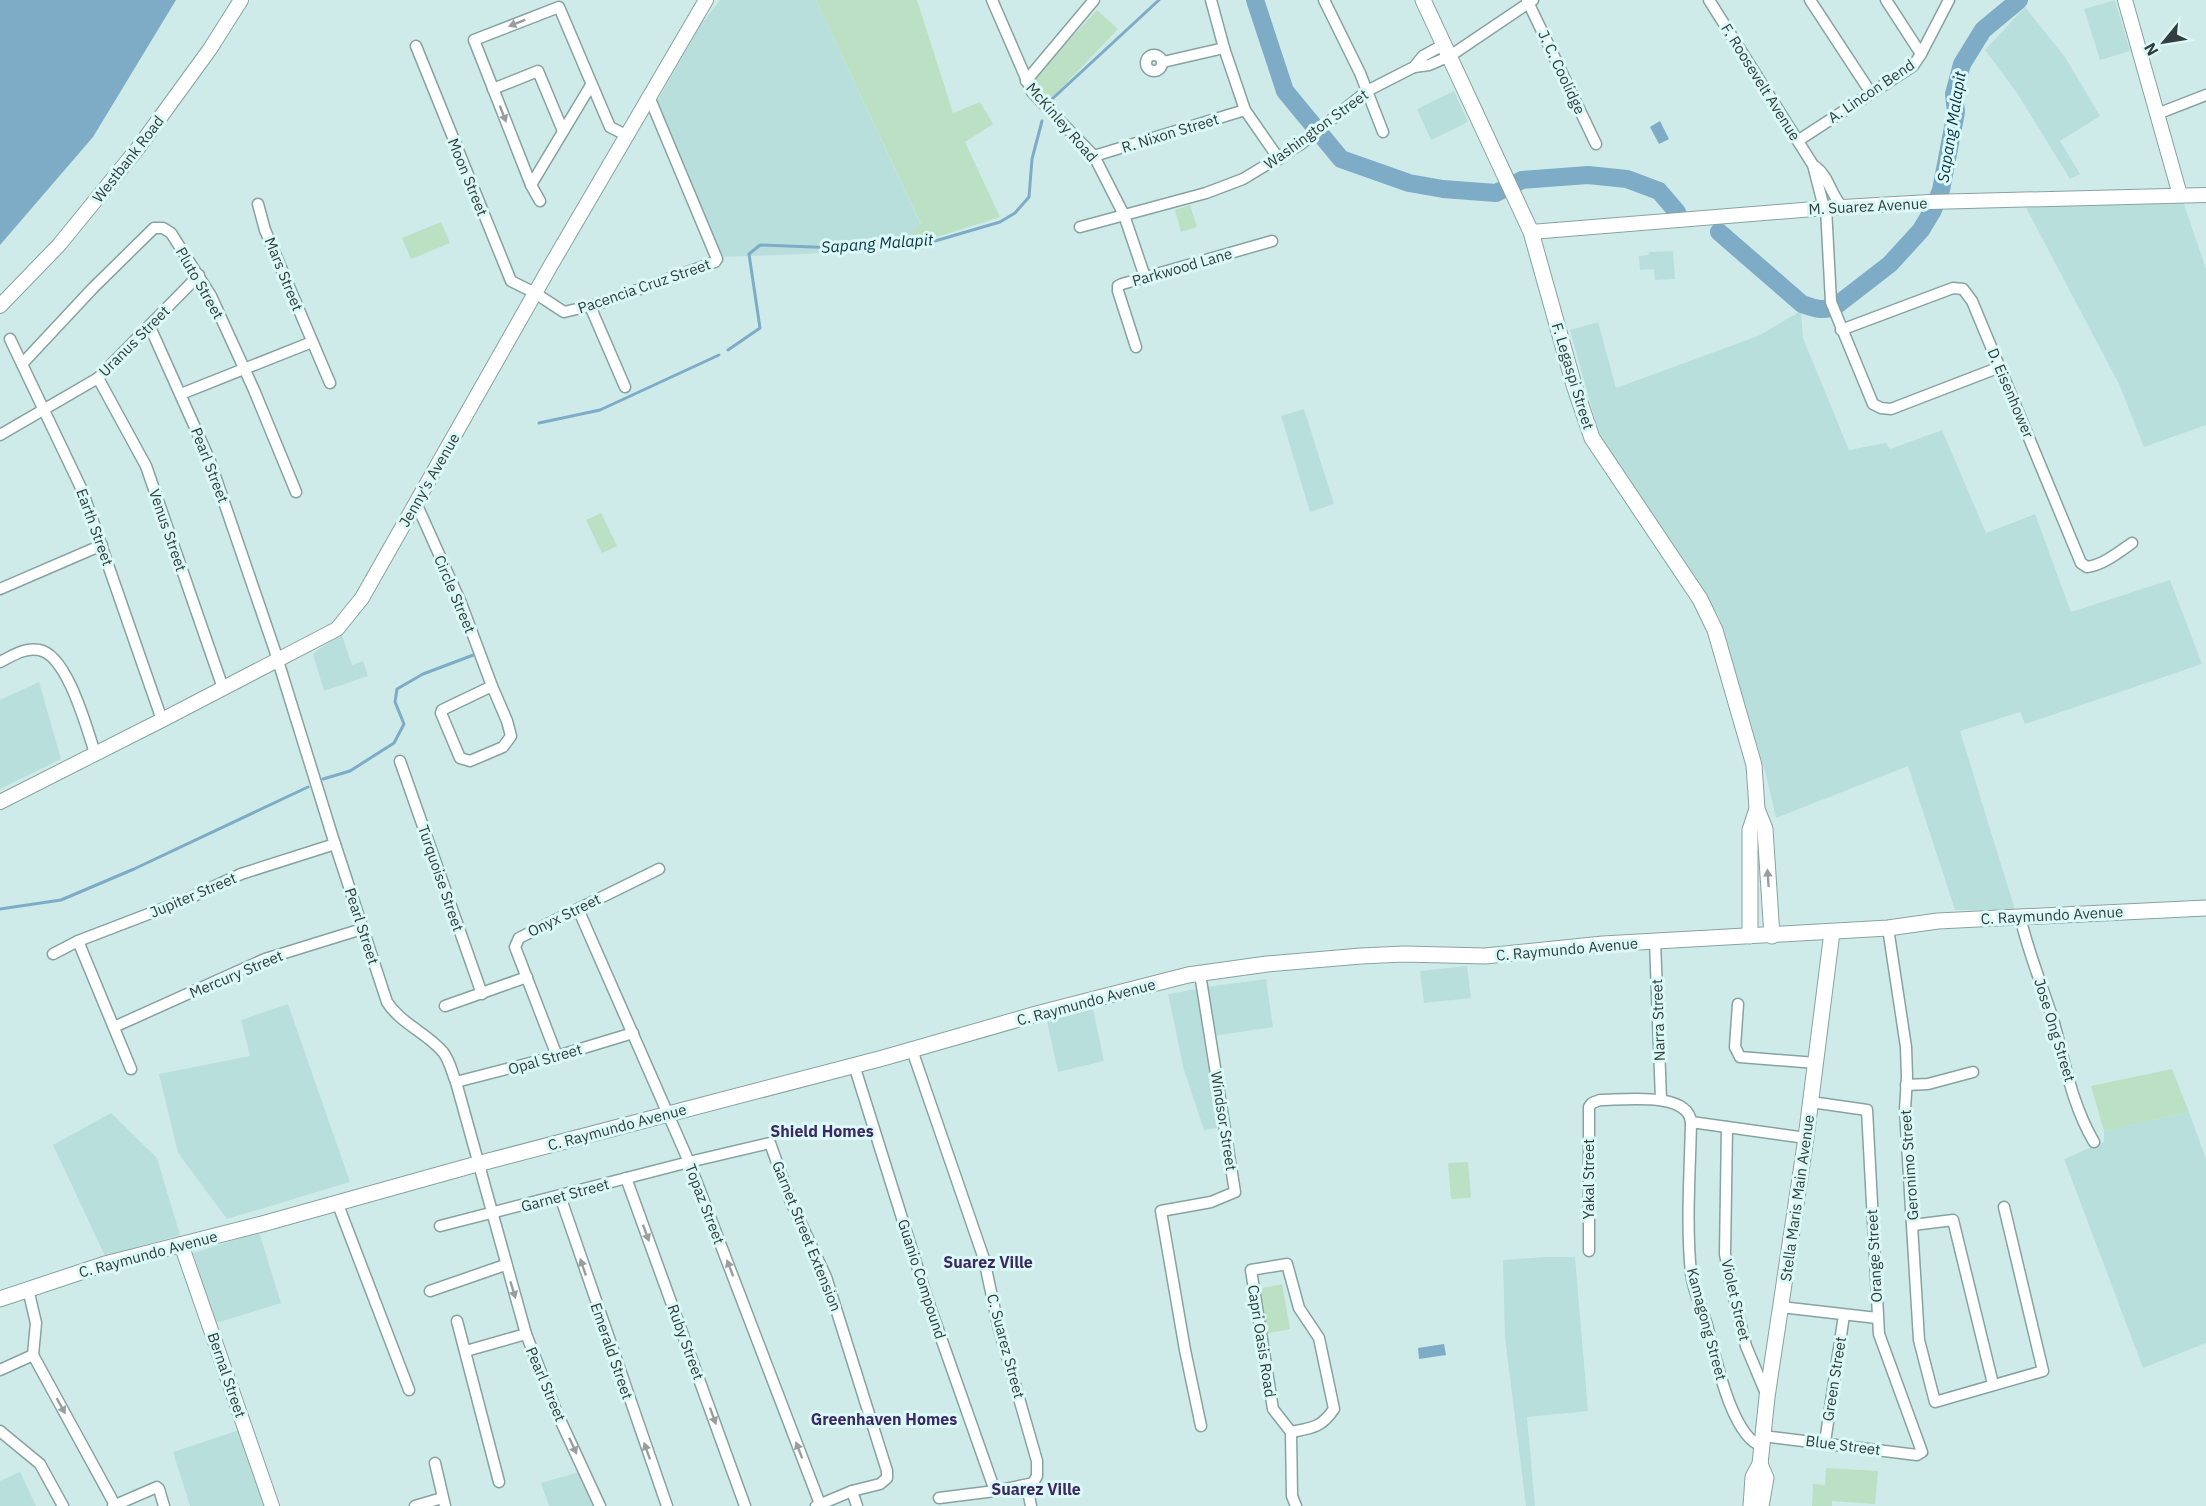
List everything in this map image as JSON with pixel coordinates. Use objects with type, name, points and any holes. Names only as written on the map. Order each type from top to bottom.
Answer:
[{"type":"main road","name":"F. Legaspi Street","points":[[1423,0],[1531,232],[1574,385],[1592,438],[1700,599],[1715,630],[1755,765],[1757,809],[1764,828],[1772,936]]},
{"type":"main road","name":"F. Legaspi Street","points":[[1750,936],[1750,830],[1757,809]]},
{"type":"main road","name":"C. Raymundo Avenue","points":[[0,1299],[105,1264],[912,1050],[1040,1013],[1200,974],[1267,964],[1361,956],[1404,954],[1478,957],[1655,941],[1888,928],[1938,921],[2206,908]]},
{"type":"main road","name":"Stella Maris Main Avenue","points":[[1751,1506],[1753,1477],[1760,1464],[1767,1397],[1806,1138],[1832,932]]},
{"type":"main road","name":"Stella Maris Main Avenue","points":[[1760,1464],[1766,1478],[1761,1506]]},
{"type":"street","name":"Westbank Road","points":[[0,306],[59,245],[138,148],[210,49],[241,0]]},
{"type":"street","name":"Jenny's Avenue","points":[[0,802],[279,660],[336,629],[350,614],[362,598],[535,293],[706,0]]},
{"type":"street","name":"McKinley Road","points":[[992,0],[1032,92],[1094,156],[1124,215],[1145,277]]},
{"type":"street","points":[[1026,81],[1094,0]]},
{"type":"street","points":[[1211,0],[1245,110],[1279,159]]},
{"type":"street","points":[[1324,0],[1367,91],[1383,132]]},
{"type":"street","name":"F. Roosevelt Avenue","points":[[1709,0],[1813,165],[1824,204],[1831,302],[1873,404],[1891,409],[2000,367]]},
{"type":"street","points":[[1810,0],[1871,93]]},
{"type":"street","points":[[1886,0],[1922,54]]},
{"type":"street","name":"A. Lincon Bend","points":[[1798,140],[1913,66],[1922,54],[1949,0]]},
{"type":"street","points":[[2125,0],[2180,195]]},
{"type":"street","name":"Washington Street","points":[[1080,227],[1206,193],[1243,179],[1279,159],[1367,91],[1414,67],[1429,65],[1447,50],[1530,1]]},
{"type":"street","name":"J. C. Coolidge","points":[[1530,1],[1596,144]]},
{"type":"street","points":[[540,201],[531,185],[474,40],[559,7],[610,127],[628,136]]},
{"type":"street","name":"Washington Street","points":[[1492,18],[1508,16]]},
{"type":"street","name":"Moon Street","points":[[416,46],[511,281],[535,293]]},
{"type":"street","points":[[1163,62],[1224,48]]},
{"type":"street","points":[[493,89],[538,71],[563,131]]},
{"type":"street","points":[[531,185],[591,85]]},
{"type":"street","points":[[2157,114],[2206,95]]},
{"type":"street","name":"Pacencia Cruz Street","points":[[535,293],[564,312],[590,306],[715,262],[717,259],[650,99]]},
{"type":"street","name":"R. Nixon Street","points":[[1094,156],[1245,110]]},
{"type":"street","name":"F. Roosevelt Avenue","points":[[1813,165],[1821,171],[1830,184],[1838,203],[1843,207]]},
{"type":"street","name":"M. Suarez Avenue","points":[[1531,232],[1932,202],[2206,195]]},
{"type":"street","name":"Mars Street","points":[[258,204],[265,230],[330,383]]},
{"type":"street","name":"Pluto Street","points":[[22,364],[93,288],[154,228],[164,228],[171,233],[200,275],[211,296],[296,492]]},
{"type":"street","name":"Parkwood Lane","points":[[1136,347],[1118,286],[1272,241]]},
{"type":"street","name":"Uranus Street","points":[[0,435],[98,378],[200,275]]},
{"type":"street","name":"D. Eisenhower","points":[[1841,330],[1958,287],[1966,291],[2081,563],[2092,567],[2132,543]]},
{"type":"street","points":[[590,306],[625,387]]},
{"type":"street","name":"Pearl Street","points":[[150,327],[210,461],[279,660],[335,844],[387,1002],[394,1011],[443,1052],[456,1082],[526,1334],[557,1413],[600,1506]]},
{"type":"street","name":"Earth Street","points":[[10,339],[82,490],[162,720]]},
{"type":"street","points":[[181,394],[312,342]]},
{"type":"street","name":"Venus Street","points":[[98,378],[146,466],[224,688]]},
{"type":"street","name":"Circle Street","points":[[416,503],[461,603],[511,736],[503,747],[465,761],[460,758],[441,710],[492,686]]},
{"type":"street","points":[[0,589],[102,545]]},
{"type":"street","points":[[0,662],[24,651],[37,649],[48,652],[65,672],[95,753]]},
{"type":"street","name":"Turquoise Street","points":[[400,761],[482,994]]},
{"type":"street","name":"Jupiter Street","points":[[53,954],[78,941],[185,900],[241,874],[335,844]]},
{"type":"street","name":"Onyx Street","points":[[557,1056],[515,947],[519,938],[659,869]]},
{"type":"street","name":"Topaz Street","points":[[578,909],[689,1162],[818,1505]]},
{"type":"street","name":"Jose Ong Street","points":[[2020,916],[2026,943],[2054,1022],[2080,1115],[2094,1142]]},
{"type":"street","name":"Geronimo Street","points":[[1888,928],[1906,1047],[1906,1143],[1919,1340],[1935,1402],[1993,1384]]},
{"type":"street","name":"Mercury Street","points":[[114,1027],[266,959],[362,929]]},
{"type":"street","points":[[78,941],[131,1068]]},
{"type":"street","name":"Narra Street","points":[[1655,941],[1661,1099]]},
{"type":"street","name":"Windsor Street","points":[[1200,974],[1235,1192],[1211,1202],[1161,1211],[1185,1350],[1201,1426]]},
{"type":"street","points":[[445,1006],[527,977]]},
{"type":"street","points":[[1738,1004],[1735,1047],[1737,1055],[1744,1058],[1816,1063]]},
{"type":"street","name":"Opal Street","points":[[456,1082],[557,1056],[633,1033]]},
{"type":"street","name":"C. Suarez Street","points":[[912,1050],[984,1259],[998,1325],[1037,1461],[1037,1476],[1028,1491],[1031,1506]]},
{"type":"street","name":"Guanio Compound","points":[[854,1065],[928,1301],[995,1491]]},
{"type":"street","points":[[1906,1085],[1928,1084],[1973,1072]]},
{"type":"street","points":[[1661,1099],[1684,1108],[1691,1119],[1727,1127],[1806,1138]]},
{"type":"street","name":"Yakal Street","points":[[1589,1251],[1589,1107],[1600,1100],[1661,1099]]},
{"type":"street","name":"Orange Street","points":[[1811,1102],[1867,1110],[1879,1334],[1922,1452]]},
{"type":"street","name":"Kamagong Street","points":[[1691,1119],[1689,1239],[1692,1276],[1736,1420],[1750,1440],[1763,1441]]},
{"type":"street","name":"Violet Street","points":[[1727,1127],[1725,1254],[1746,1346],[1767,1397]]},
{"type":"street","name":"Garnet Street Extension","points":[[689,1162],[770,1143],[791,1202],[826,1277],[887,1471],[887,1478],[883,1483],[852,1491]]},
{"type":"street","name":"Garnet Street","points":[[440,1226],[689,1162]]},
{"type":"street","name":"Ruby Street","points":[[626,1178],[745,1506]]},
{"type":"street","name":"Emerald Street","points":[[560,1196],[667,1506]]},
{"type":"street","points":[[337,1202],[409,1390]]},
{"type":"street","points":[[1913,1225],[1953,1220],[1993,1384],[2043,1371],[2004,1207]]},
{"type":"street","name":"Bernal Street","points":[[181,1244],[272,1506]]},
{"type":"street","name":"Capri Oasis Road","points":[[1287,1264],[1299,1308],[1319,1338],[1334,1409],[1327,1420],[1317,1427],[1291,1432],[1273,1409],[1251,1270],[1287,1264]]},
{"type":"street","points":[[430,1291],[505,1265]]},
{"type":"street","points":[[28,1289],[36,1323],[33,1355],[114,1505],[157,1487],[164,1506]]},
{"type":"street","points":[[1781,1307],[1877,1318]]},
{"type":"street","name":"Green Street","points":[[1825,1442],[1844,1315]]},
{"type":"street","points":[[457,1321],[500,1482]]},
{"type":"street","points":[[466,1351],[526,1334]]},
{"type":"street","points":[[0,1370],[33,1355]]},
{"type":"street","points":[[0,1431],[40,1464],[63,1506]]},
{"type":"street","points":[[1291,1432],[1292,1503]]},
{"type":"street","name":"Blue Street","points":[[1763,1441],[1825,1442],[1917,1455],[1922,1452]]},
{"type":"street","points":[[416,1506],[443,1502],[435,1463]]},
{"type":"street","points":[[939,1498],[995,1491],[1034,1483]]},
{"type":"street","points":[[818,1505],[852,1491],[857,1506]]},
{"type":"shaded area","points":[[0,0],[176,0],[93,137],[0,245]]},
{"type":"shaded area","points":[[720,0],[816,0],[921,225],[896,247],[806,254],[719,257],[655,105],[699,27]]},
{"type":"shaded area","points":[[2115,0],[2130,51],[2100,60],[2084,9]]},
{"type":"shaded area","points":[[2025,7],[2065,57],[2100,116],[2060,141],[2080,174],[2070,179],[2017,93],[1985,50]]},
{"type":"shaded area","points":[[1454,91],[1468,122],[1431,140],[1417,109]]},
{"type":"shaded area","points":[[1660,121],[1669,139],[1659,144],[1650,127]]},
{"type":"shaded area","points":[[2183,201],[2206,269],[2206,425],[2144,447],[2119,384],[2023,202]]},
{"type":"shaded area","points":[[1673,251],[1675,279],[1655,280],[1654,269],[1640,270],[1639,256],[1648,255],[1649,252]]},
{"type":"shaded area","points":[[1801,311],[1803,338],[1849,450],[1886,443],[1890,449],[1942,430],[1986,533],[2035,514],[2071,612],[2170,580],[2202,664],[2025,724],[2020,712],[1960,731],[2015,910],[1955,910],[1908,766],[1776,818],[1766,775],[1719,616],[1600,438],[1570,330],[1598,322],[1616,388],[1758,336]]},
{"type":"shaded area","points":[[1304,409],[1334,504],[1310,512],[1281,416]]},
{"type":"shaded area","points":[[341,633],[352,665],[363,661],[368,676],[324,691],[313,654]]},
{"type":"shaded area","points":[[39,682],[61,759],[0,789],[0,700]]},
{"type":"shaded area","points":[[1467,966],[1471,998],[1424,1003],[1420,971]]},
{"type":"shaded area","points":[[1266,979],[1273,1027],[1213,1036],[1206,987]]},
{"type":"shaded area","points":[[1197,989],[1218,1128],[1204,1130],[1184,1070],[1168,994]]},
{"type":"shaded area","points":[[288,1004],[350,1182],[227,1219],[178,1153],[159,1074],[250,1056],[241,1020]]},
{"type":"shaded area","points":[[1093,1009],[1104,1061],[1058,1072],[1047,1021]]},
{"type":"shaded area","points":[[2189,1112],[2206,1159],[2206,1343],[2143,1368],[2064,1159],[2104,1142],[2104,1131]]},
{"type":"shaded area","points":[[111,1113],[157,1158],[180,1235],[105,1256],[53,1145]]},
{"type":"shaded area","points":[[259,1232],[281,1303],[216,1323],[193,1253]]},
{"type":"shaded area","points":[[1575,1257],[1588,1411],[1527,1417],[1535,1506],[1526,1506],[1505,1338],[1503,1260]]},
{"type":"shaded area","points":[[1444,1344],[1446,1355],[1419,1359],[1418,1348]]},
{"type":"shaded area","points":[[239,1430],[266,1506],[190,1506],[173,1452]]},
{"type":"shaded area","points":[[20,1472],[36,1506],[0,1506],[0,1481]]},
{"type":"shaded area","points":[[579,1472],[594,1506],[549,1506],[541,1483]]},
{"type":"green space","points":[[816,0],[917,0],[953,113],[980,102],[993,124],[965,142],[1000,217],[896,247],[921,224]]},
{"type":"green space","points":[[1097,10],[1118,29],[1050,100],[1030,82]]},
{"type":"green space","points":[[1190,205],[1197,227],[1181,232],[1175,210]]},
{"type":"green space","points":[[441,222],[450,243],[411,259],[402,238]]},
{"type":"green space","points":[[601,513],[617,546],[602,553],[586,520]]},
{"type":"green space","points":[[2172,1069],[2189,1112],[2104,1131],[2091,1086]]},
{"type":"green space","points":[[1468,1162],[1471,1198],[1451,1199],[1448,1163]]},
{"type":"green space","points":[[1282,1284],[1290,1329],[1265,1334],[1257,1289]]},
{"type":"green space","points":[[1826,1468],[1878,1471],[1875,1504],[1832,1501],[1832,1506],[1812,1506],[1813,1484],[1825,1485]]},
{"type":"waterway","name":"Sapang Malapit","points":[[1051,100],[1159,0]]},
{"type":"waterway","name":"Sapang Malapit","points":[[1255,0],[1285,91],[1341,159],[1409,183],[1443,189],[1496,193],[1522,180],[1588,175],[1627,179],[1659,191],[1677,212]]},
{"type":"waterway","name":"Sapang Malapit","points":[[1719,232],[1802,304],[1820,309],[1837,305],[1890,264],[1921,230],[1933,210],[1941,190],[1956,112],[1954,94],[1962,64],[1983,30],[2019,0]]},
{"type":"waterway","name":"Sapang Malapit","points":[[728,350],[760,328],[749,254],[760,245],[839,248],[894,245],[935,241],[1000,222],[1015,213],[1029,197],[1032,159],[1042,121]]},
{"type":"waterway","points":[[539,423],[600,410],[719,355]]},
{"type":"waterway","points":[[323,779],[350,771],[394,743],[404,724],[395,702],[397,689],[423,674],[476,654]]},
{"type":"waterway","points":[[0,909],[61,900],[134,869],[308,787]]},
{"type":"district","name":"Shield Homes","points":[[822,1131]]},
{"type":"district","name":"Suarez Ville","points":[[988,1262]]},
{"type":"district","name":"Greenhaven Homes","points":[[884,1419]]},
{"type":"district","name":"Suarez Ville","points":[[1036,1489]]}]
